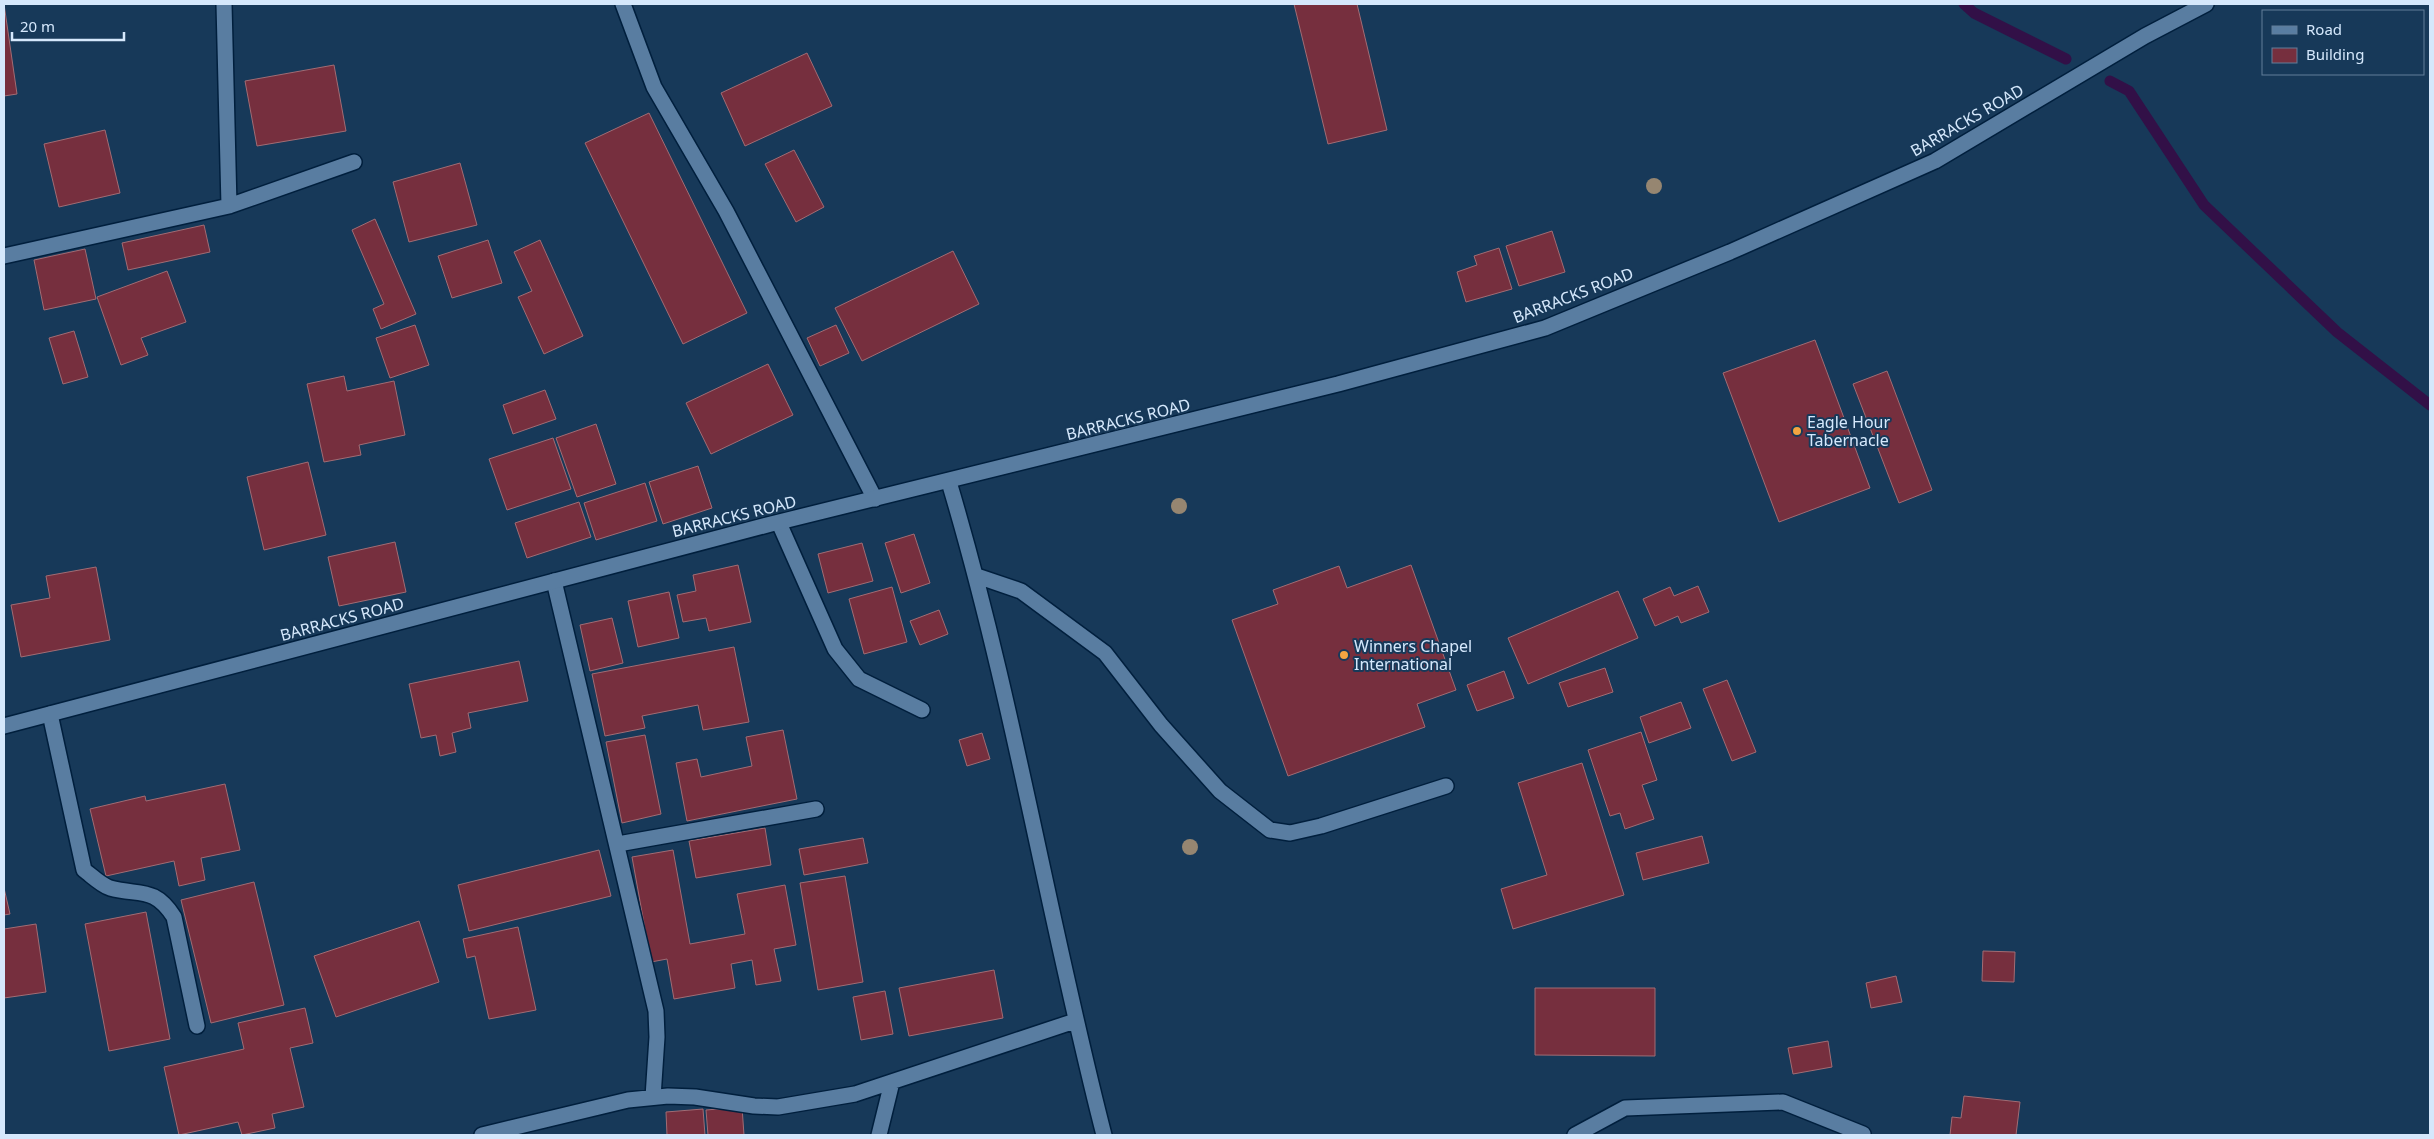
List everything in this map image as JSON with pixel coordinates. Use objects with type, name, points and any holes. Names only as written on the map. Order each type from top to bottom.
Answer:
[{"type":"street","points":[[224,4],[229,206]]},
{"type":"street","points":[[623,4],[654,86],[726,211],[874,499]]},
{"type":"street","name":"BARRACKS ROAD","points":[[4,726],[554,581],[874,499],[949,482],[1338,384],[1546,328],[1730,252],[1935,161],[2145,36],[2206,4]]},
{"type":"street","points":[[4,256],[229,206],[354,162]]},
{"type":"street","points":[[949,482],[977,576],[1075,1021],[1104,1135]]},
{"type":"street","points":[[779,523],[835,649],[859,679],[922,710]]},
{"type":"street","points":[[977,576],[1021,591],[1106,653],[1161,725],[1220,791],[1270,830],[1290,833],[1313,828],[1446,786]]},
{"type":"street","points":[[554,581],[618,844],[656,1011],[658,1037],[652,1097]]},
{"type":"street","points":[[50,714],[84,870],[108,887],[146,893],[164,902],[174,917],[197,1026]]},
{"type":"street","points":[[618,844],[816,810]]},
{"type":"street","points":[[482,1135],[628,1100],[652,1097],[695,1097],[754,1106],[778,1107],[855,1094],[1075,1021]]},
{"type":"street","points":[[879,1135],[892,1082]]},
{"type":"street","points":[[1575,1135],[1625,1108],[1783,1102],[1863,1134]]},
{"type":"building","points":[[4,4],[17,94],[4,96]]},
{"type":"building","points":[[1294,4],[1357,4],[1387,130],[1328,144]]},
{"type":"building","points":[[807,53],[832,106],[745,146],[721,93]]},
{"type":"building","points":[[334,65],[346,131],[257,146],[245,81]]},
{"type":"building","points":[[649,113],[747,313],[683,344],[585,143]]},
{"type":"building","points":[[105,130],[120,193],[59,207],[44,144]]},
{"type":"building","points":[[794,150],[824,207],[796,222],[765,164]]},
{"type":"building","points":[[460,163],[477,225],[409,242],[393,182]]},
{"type":"building","points":[[375,219],[416,314],[381,329],[373,309],[384,304],[352,230]]},
{"type":"building","points":[[204,225],[210,252],[128,270],[122,243]]},
{"type":"building","points":[[1552,231],[1565,272],[1519,286],[1506,246]]},
{"type":"building","points":[[488,240],[502,283],[452,298],[438,256]]},
{"type":"building","points":[[540,240],[583,336],[544,354],[518,297],[532,291],[514,252]]},
{"type":"building","points":[[1499,248],[1512,289],[1466,302],[1457,272],[1477,265],[1474,256]]},
{"type":"building","points":[[85,249],[96,299],[44,310],[34,260]]},
{"type":"building","points":[[953,251],[979,304],[862,361],[835,308]]},
{"type":"building","points":[[167,271],[186,322],[141,338],[148,355],[121,365],[97,297]]},
{"type":"building","points":[[415,325],[429,365],[390,378],[376,338]]},
{"type":"building","points":[[836,325],[849,353],[820,366],[807,338]]},
{"type":"building","points":[[74,331],[88,377],[63,384],[49,338]]},
{"type":"building","name":"Eagle Hour Tabernacle","points":[[1815,340],[1870,488],[1779,522],[1723,373]]},
{"type":"building","points":[[768,364],[793,415],[711,454],[686,403]]},
{"type":"building","points":[[1887,371],[1932,490],[1899,503],[1853,384]]},
{"type":"building","points":[[344,376],[347,391],[394,381],[405,435],[359,445],[361,455],[324,462],[307,384]]},
{"type":"building","points":[[545,390],[556,419],[513,434],[503,405]]},
{"type":"building","points":[[596,424],[616,484],[577,497],[556,438]]},
{"type":"building","points":[[553,438],[571,489],[507,510],[489,459]]},
{"type":"building","points":[[308,462],[326,535],[264,550],[247,477]]},
{"type":"building","points":[[698,466],[712,508],[663,524],[649,482]]},
{"type":"building","points":[[645,483],[657,521],[596,540],[584,503]]},
{"type":"building","points":[[579,502],[591,537],[527,558],[515,523]]},
{"type":"building","points":[[914,534],[930,583],[901,593],[885,543]]},
{"type":"building","points":[[395,542],[406,592],[339,606],[328,557]]},
{"type":"building","points":[[862,543],[873,581],[828,593],[818,554]]},
{"type":"building","points":[[738,565],[751,622],[709,631],[706,618],[683,622],[677,595],[696,591],[693,575]]},
{"type":"building","name":"Winners Chapel International","points":[[1411,565],[1456,690],[1417,704],[1425,727],[1288,776],[1232,620],[1278,604],[1273,590],[1339,566],[1347,588]]},
{"type":"building","points":[[96,567],[110,640],[21,657],[11,605],[50,598],[46,576]]},
{"type":"building","points":[[1698,586],[1709,612],[1681,623],[1678,616],[1655,626],[1643,599],[1670,587],[1674,596]]},
{"type":"building","points":[[892,587],[907,642],[864,654],[849,599]]},
{"type":"building","points":[[1618,591],[1638,638],[1528,684],[1508,638]]},
{"type":"building","points":[[669,592],[679,638],[638,647],[628,601]]},
{"type":"building","points":[[939,610],[948,634],[920,645],[910,621]]},
{"type":"building","points":[[612,618],[623,663],[590,671],[580,625]]},
{"type":"building","points":[[734,647],[749,722],[703,730],[698,705],[642,716],[645,728],[605,736],[592,674]]},
{"type":"building","points":[[519,661],[528,701],[468,713],[471,728],[452,733],[456,752],[440,756],[436,735],[421,738],[409,684]]},
{"type":"building","points":[[1605,668],[1613,692],[1568,707],[1559,683]]},
{"type":"building","points":[[1504,671],[1514,698],[1477,711],[1467,685]]},
{"type":"building","points":[[1727,680],[1756,752],[1732,761],[1703,689]]},
{"type":"building","points":[[1681,702],[1691,728],[1649,743],[1640,717]]},
{"type":"building","points":[[783,730],[797,799],[687,821],[676,763],[697,759],[701,777],[752,766],[746,737]]},
{"type":"building","points":[[1641,732],[1657,780],[1642,785],[1654,819],[1625,829],[1620,813],[1610,816],[1588,750]]},
{"type":"building","points":[[982,733],[990,759],[967,766],[959,740]]},
{"type":"building","points":[[645,735],[661,814],[622,823],[606,742]]},
{"type":"building","points":[[1582,763],[1624,895],[1513,929],[1501,889],[1547,875],[1518,783]]},
{"type":"building","points":[[225,784],[240,850],[201,858],[205,880],[179,886],[174,861],[106,876],[90,809],[145,796],[146,801]]},
{"type":"building","points":[[765,828],[771,865],[696,878],[689,841]]},
{"type":"building","points":[[1702,836],[1709,863],[1643,880],[1636,853]]},
{"type":"building","points":[[863,838],[868,863],[804,875],[799,849]]},
{"type":"building","points":[[599,850],[611,896],[469,931],[458,885]]},
{"type":"building","points":[[673,850],[690,944],[745,934],[737,894],[785,885],[796,945],[774,949],[781,981],[756,985],[752,960],[731,964],[735,988],[674,999],[667,959],[651,962],[632,857]]},
{"type":"building","points":[[845,876],[863,982],[818,990],[800,883]]},
{"type":"building","points":[[254,882],[284,1005],[211,1023],[181,900]]},
{"type":"building","points":[[4,888],[10,914],[4,915]]},
{"type":"building","points":[[146,912],[170,1039],[109,1051],[85,924]]},
{"type":"building","points":[[419,921],[439,982],[336,1017],[314,956]]},
{"type":"building","points":[[36,924],[46,992],[4,998],[4,929]]},
{"type":"building","points":[[518,927],[536,1010],[489,1019],[475,956],[467,958],[463,939]]},
{"type":"building","points":[[1983,951],[2015,952],[2014,982],[1982,981]]},
{"type":"building","points":[[994,970],[1003,1018],[909,1036],[899,988]]},
{"type":"building","points":[[1896,976],[1902,1002],[1871,1008],[1866,983]]},
{"type":"building","points":[[1535,988],[1655,988],[1655,1056],[1535,1055]]},
{"type":"building","points":[[885,991],[893,1034],[861,1040],[853,997]]},
{"type":"building","points":[[305,1008],[313,1043],[290,1048],[304,1107],[272,1114],[275,1128],[242,1135],[238,1122],[179,1135],[164,1067],[244,1049],[238,1023]]},
{"type":"building","points":[[1828,1041],[1832,1067],[1793,1074],[1788,1048]]},
{"type":"building","points":[[1964,1096],[2020,1102],[2016,1135],[1950,1135],[1952,1117],[1961,1118]]},
{"type":"building","points":[[742,1107],[744,1135],[708,1135],[706,1110]]},
{"type":"building","points":[[703,1109],[705,1135],[667,1135],[666,1112]]},
{"type":"waterway","points":[[1964,4],[1974,13],[2066,59]]},
{"type":"waterway","points":[[2110,81],[2129,91],[2204,205],[2337,332],[2430,405]]},
{"type":"place","name":"Eagle Hour Tabernacle","points":[[1797,431]]},
{"type":"place","name":"Winners Chapel International","points":[[1344,655]]}]
